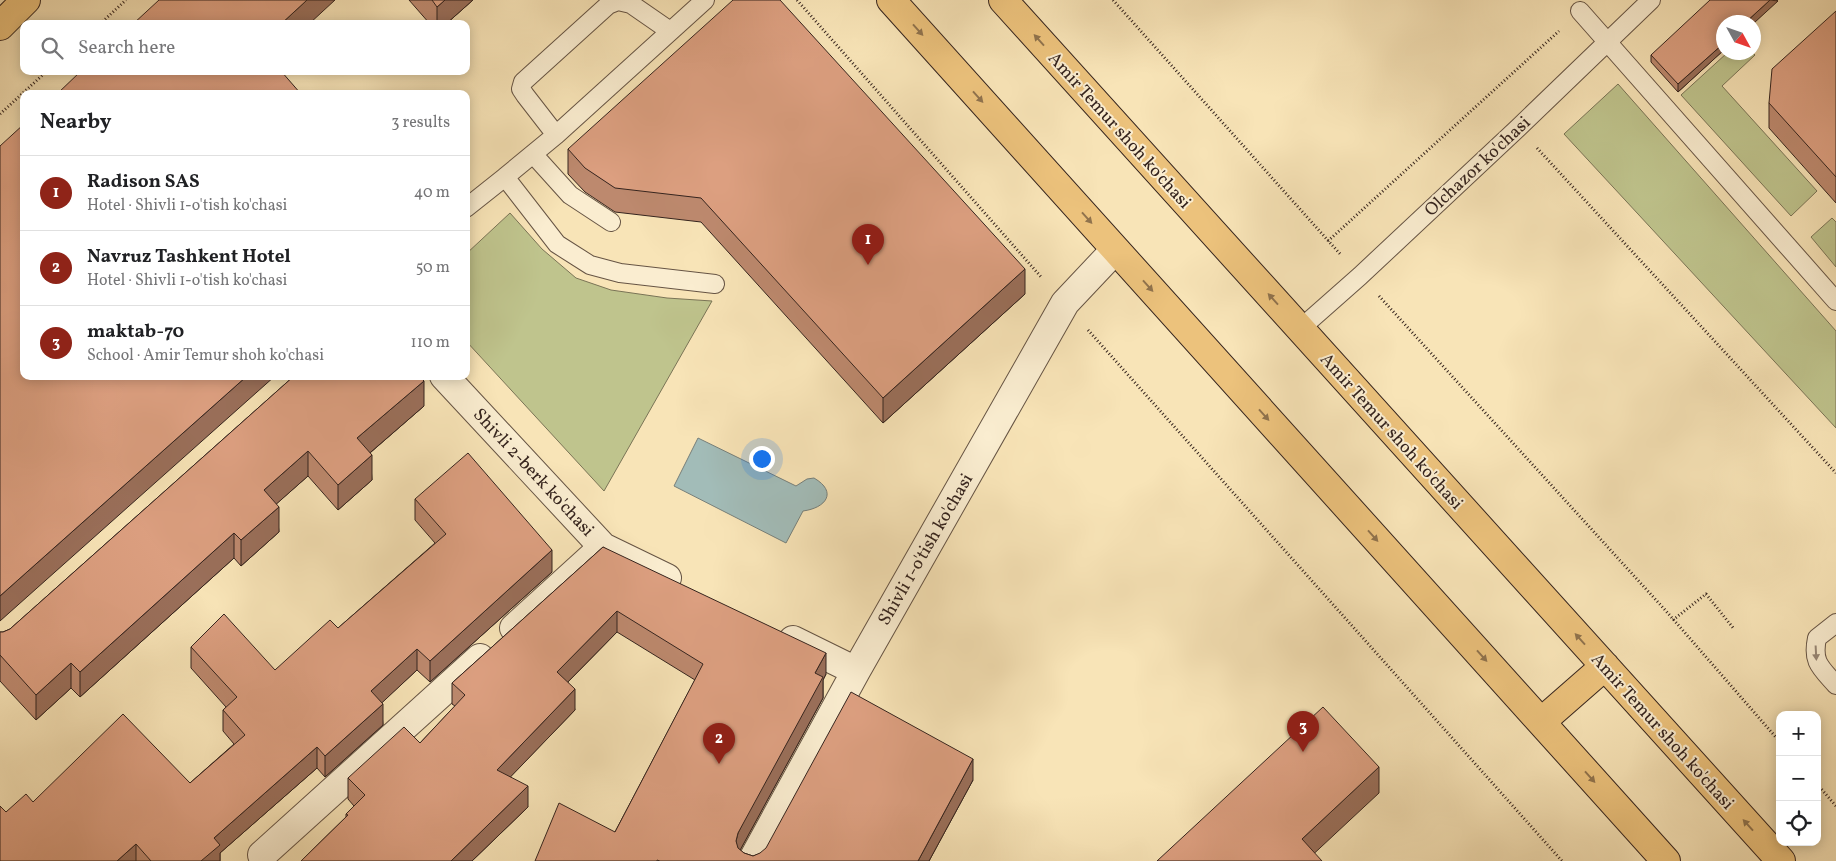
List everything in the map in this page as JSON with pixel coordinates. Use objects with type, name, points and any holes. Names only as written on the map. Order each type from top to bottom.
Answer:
[{"type":"main road","points":[[0,26],[26,0]]},
{"type":"main road","points":[[891,0],[1666,861]]},
{"type":"main road","name":"Amir Temur shoh ko'chasi","points":[[1003,0],[1781,861]]},
{"type":"main road","points":[[1541,722],[1605,666]]},
{"type":"street","name":"Shivli 1-o'tish ko'chasi","points":[[752,861],[856,671],[1064,304],[1116,250]]},
{"type":"street","name":"Shivli 2-berk ko'chasi","points":[[448,380],[603,547],[691,590]]},
{"type":"street","name":"Shivli 2-berk ko'chasi","points":[[262,855],[603,547]]},
{"type":"street","points":[[769,628],[856,671]]},
{"type":"lane","points":[[470,205],[556,135],[704,0]]},
{"type":"lane","name":"Olchazor ko'chasi","points":[[1300,329],[1360,276],[1518,128],[1651,0]]},
{"type":"lane","points":[[556,135],[521,89],[523,82],[608,5],[618,1],[630,4],[670,31]]},
{"type":"lane","points":[[1580,11],[1836,301]]},
{"type":"lane","points":[[533,154],[570,195],[611,222]]},
{"type":"lane","points":[[505,177],[557,244],[590,265],[620,273],[715,284]]},
{"type":"lane","points":[[1836,623],[1817,638],[1814,652],[1818,664],[1836,685]]},
{"type":"path","points":[[104,20],[126,0]]},
{"type":"path","points":[[798,0],[1064,304],[1562,861]]},
{"type":"path","points":[[1113,0],[1328,241],[1673,620],[1776,737]]},
{"type":"path","points":[[1328,241],[1580,11]]},
{"type":"path","points":[[27,90],[44,75]]},
{"type":"path","points":[[0,114],[20,96]]},
{"type":"path","points":[[1518,128],[1836,473]]},
{"type":"path","points":[[1673,620],[1706,594],[1734,629]]},
{"type":"path","points":[[1821,789],[1836,806]]},
{"type":"green space","points":[[1719,60],[1750,60],[1722,86],[1817,191],[1791,216],[1681,95]]},
{"type":"green space","points":[[1618,84],[1836,331],[1836,428],[1564,134]]},
{"type":"green space","points":[[510,213],[542,249],[576,278],[611,290],[667,298],[712,301],[604,491],[470,345],[470,250]]},
{"type":"green space","points":[[1832,218],[1836,222],[1836,267],[1811,237]]},
{"type":"water","points":[[698,438],[796,486],[807,479],[814,478],[826,489],[826,499],[818,507],[803,511],[786,543],[674,486]]},
{"type":"building","points":[[159,0],[307,0],[285,20],[137,20]]},
{"type":"building","points":[[432,0],[445,0],[437,7]]},
{"type":"building","points":[[733,0],[780,0],[1025,269],[883,398],[701,198],[615,188],[585,168],[568,149]]},
{"type":"building","points":[[1710,0],[1770,0],[1754,15],[1716,15],[1716,50],[1678,84],[1651,55]]},
{"type":"building","points":[[1836,11],[1836,177],[1769,103],[1772,69]]},
{"type":"building","points":[[77,75],[284,75],[298,90],[61,90]]},
{"type":"building","points":[[20,128],[20,380],[243,380],[0,596],[0,146]]},
{"type":"building","points":[[290,380],[424,381],[357,438],[372,455],[338,485],[308,451],[264,490],[279,507],[241,540],[234,533],[80,672],[71,663],[36,695],[0,655],[0,632],[10,629]]},
{"type":"building","points":[[468,453],[552,550],[430,661],[417,649],[371,691],[383,704],[325,756],[317,747],[214,838],[220,845],[201,861],[151,861],[136,844],[117,861],[0,861],[0,806],[6,812],[26,794],[33,802],[123,714],[190,783],[245,735],[223,710],[237,697],[191,647],[224,614],[275,670],[330,620],[338,628],[446,534],[415,499]]},
{"type":"building","points":[[603,547],[826,653],[815,673],[823,677],[738,833],[736,841],[738,848],[744,853],[753,856],[766,848],[851,692],[973,759],[918,861],[535,861],[559,803],[615,832],[703,664],[617,611],[557,672],[575,689],[497,770],[528,786],[451,861],[301,861],[348,815],[346,814],[365,795],[348,778],[404,727],[420,743],[465,695],[452,683]]},
{"type":"building","points":[[1323,707],[1379,767],[1302,839],[1322,861],[1157,861]]},
{"type":"place","name":"Radison SAS","points":[[868,265]]},
{"type":"place","name":"maktab-70","points":[[1303,752]]},
{"type":"place","name":"Navruz Tashkent Hotel","points":[[719,764]]}]
